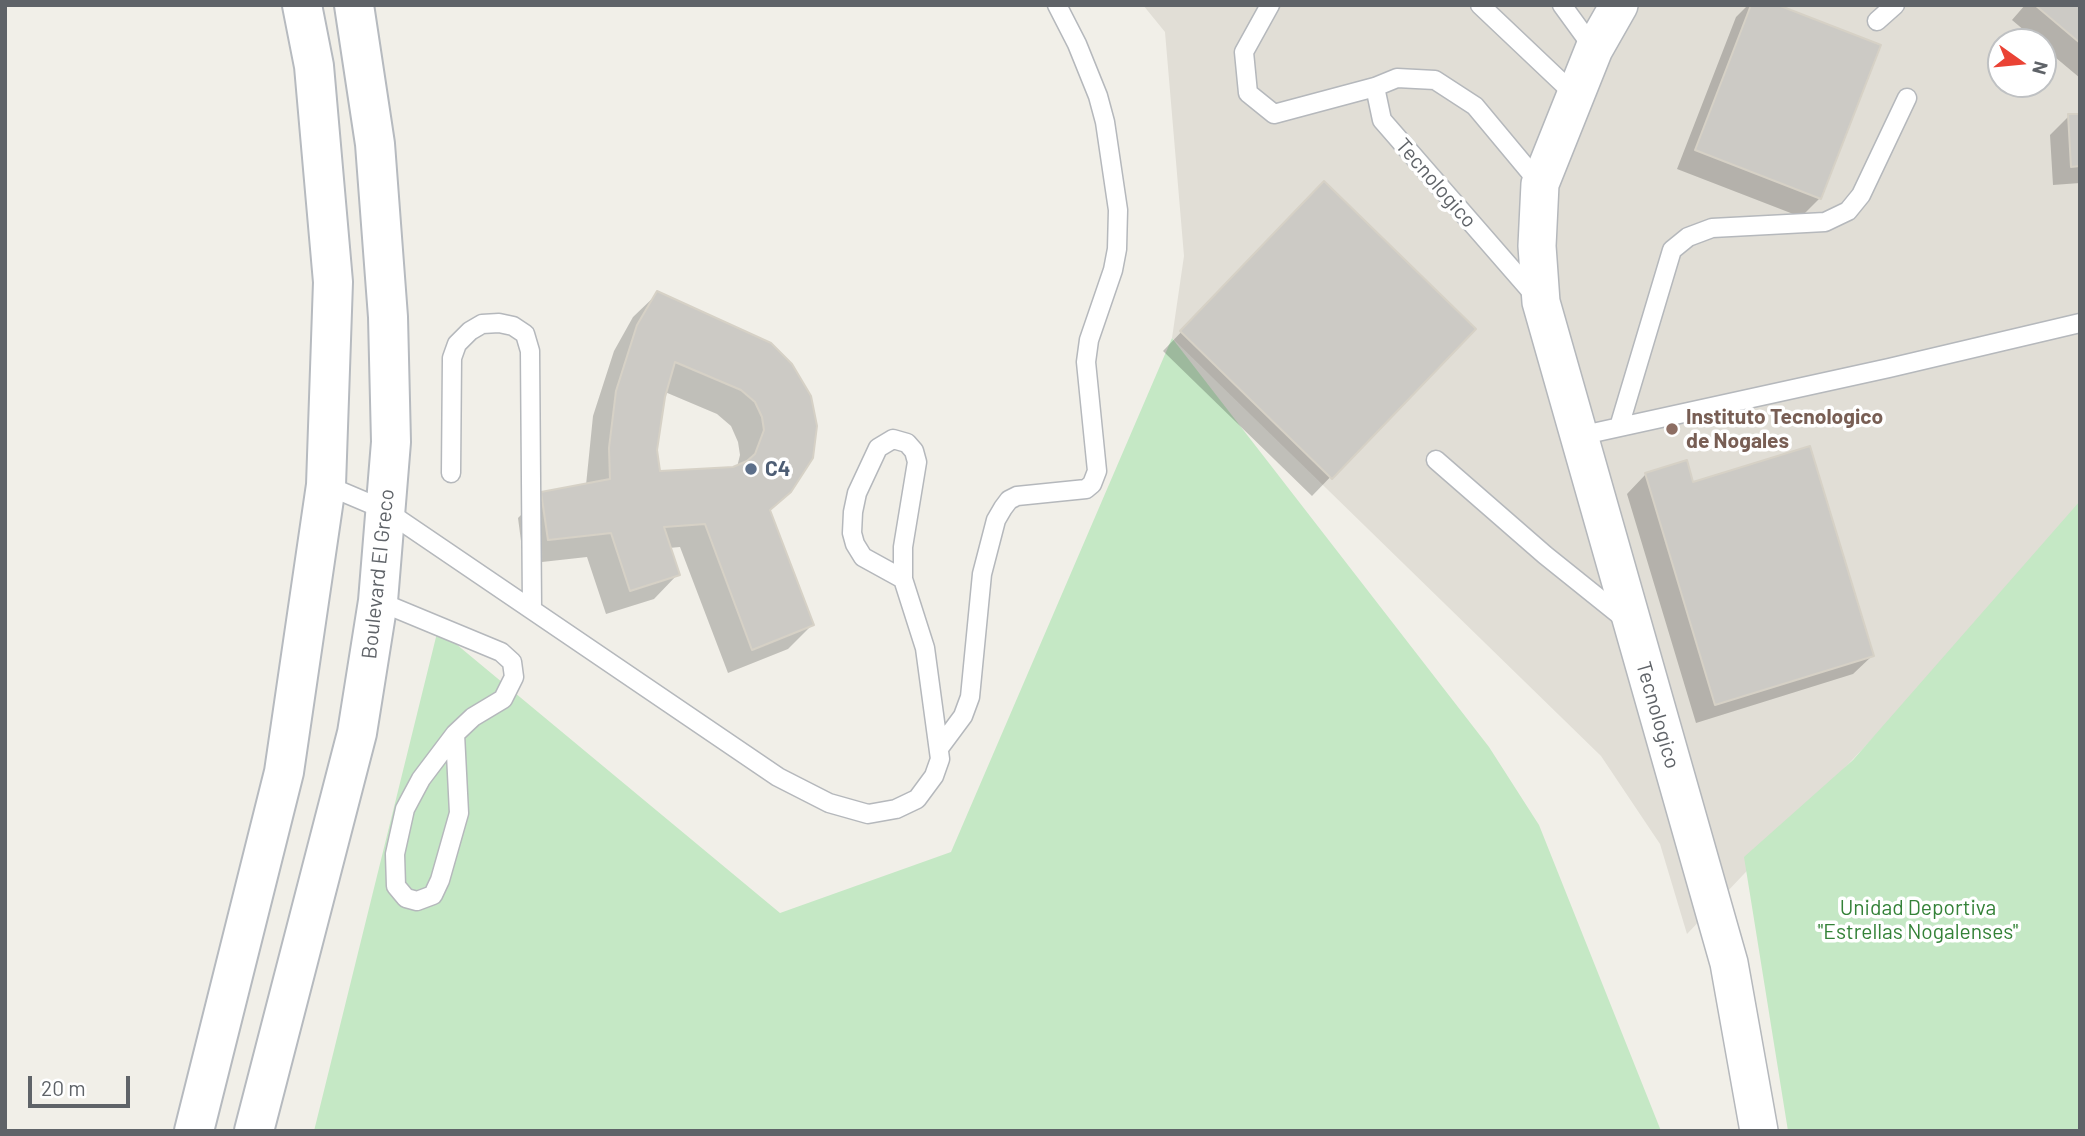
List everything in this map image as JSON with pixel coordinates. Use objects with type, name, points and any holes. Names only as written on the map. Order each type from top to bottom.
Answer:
[{"type":"main road","points":[[194,1131],[284,772],[326,485],[333,282],[314,66],[302,5]]},
{"type":"main road","name":"Boulevard El Greco","points":[[254,1131],[357,733],[378,601],[391,442],[388,317],[375,144],[354,5]]},
{"type":"street","name":"Tecnologico","points":[[1619,5],[1594,49],[1540,184],[1537,246],[1541,302],[1728,962],[1759,1131]]},
{"type":"lane","points":[[940,747],[963,716],[970,697],[982,574],[996,520],[1003,508],[1017,496],[1086,489],[1092,484],[1097,471],[1086,362],[1089,340],[1113,270],[1117,248],[1118,210],[1105,122],[1098,96],[1077,44],[1056,5]]},
{"type":"lane","points":[[1270,5],[1244,52],[1248,93],[1274,114],[1375,87],[1398,78],[1435,80],[1475,106],[1540,184]]},
{"type":"lane","points":[[1480,5],[1575,95]]},
{"type":"lane","points":[[1562,5],[1594,49]]},
{"type":"lane","points":[[1877,21],[1895,5]]},
{"type":"lane","name":"Tecnologico","points":[[1375,87],[1382,120],[1541,302]]},
{"type":"lane","points":[[1619,427],[1672,250],[1688,236],[1713,229],[1825,222],[1848,211],[1861,195],[1907,98]]},
{"type":"lane","points":[[1579,436],[2080,323]]},
{"type":"lane","points":[[450,473],[452,358],[457,344],[482,324],[513,326],[525,334],[530,351],[531,609]]},
{"type":"lane","points":[[326,485],[385,510],[778,777],[829,803],[868,814],[896,809],[917,799],[934,776],[940,759],[925,648],[903,579],[903,547],[917,461],[914,451],[907,443],[893,439],[878,448],[857,493],[852,533],[863,557],[903,579]]},
{"type":"lane","points":[[1436,460],[1545,555],[1633,626]]},
{"type":"lane","points":[[378,601],[501,652],[512,662],[514,677],[503,699],[473,717],[455,734],[421,779],[405,809],[395,854],[396,886],[406,898],[424,900],[433,895],[440,880],[459,813],[455,734]]},
{"type":"shaded area","name":"Instituto Tecnologico de Nogales","points":[[1143,5],[2080,5],[2080,520],[1687,934],[1660,844],[1601,756],[1172,338],[1184,256],[1165,32]]},
{"type":"green space","points":[[1172,338],[1489,747],[1539,825],[1661,1131],[314,1131],[438,629],[780,913],[951,852]]},
{"type":"green space","name":"Unidad Deportiva \"Estrellas Nogalenses\"","points":[[2080,501],[2080,1131],[1788,1131],[1744,857],[1853,760]]},
{"type":"building","points":[[1751,5],[1778,5],[1881,45],[1821,199],[1695,150]]},
{"type":"building","points":[[2035,5],[2080,5],[2080,43]]},
{"type":"building","points":[[2068,114],[2080,114],[2080,166],[2071,167]]},
{"type":"building","points":[[1324,181],[1476,329],[1332,479],[1180,331]]},
{"type":"building","name":"C4","points":[[657,291],[771,343],[792,364],[811,396],[817,426],[813,458],[791,492],[770,510],[814,625],[752,650],[705,524],[664,527],[680,575],[630,591],[611,533],[548,540],[541,492],[610,479],[609,448],[616,391],[637,325]],"holes":[[[675,362],[741,390],[755,402],[762,417],[764,430],[755,454],[733,467],[660,471],[657,450],[665,397]]]},
{"type":"building","points":[[1810,446],[1874,656],[1715,705],[1645,473],[1687,460],[1693,482]]},
{"type":"place","name":"Instituto Tecnologico de Nogales","points":[[1672,429]]},
{"type":"place","name":"C4","points":[[751,469]]}]
